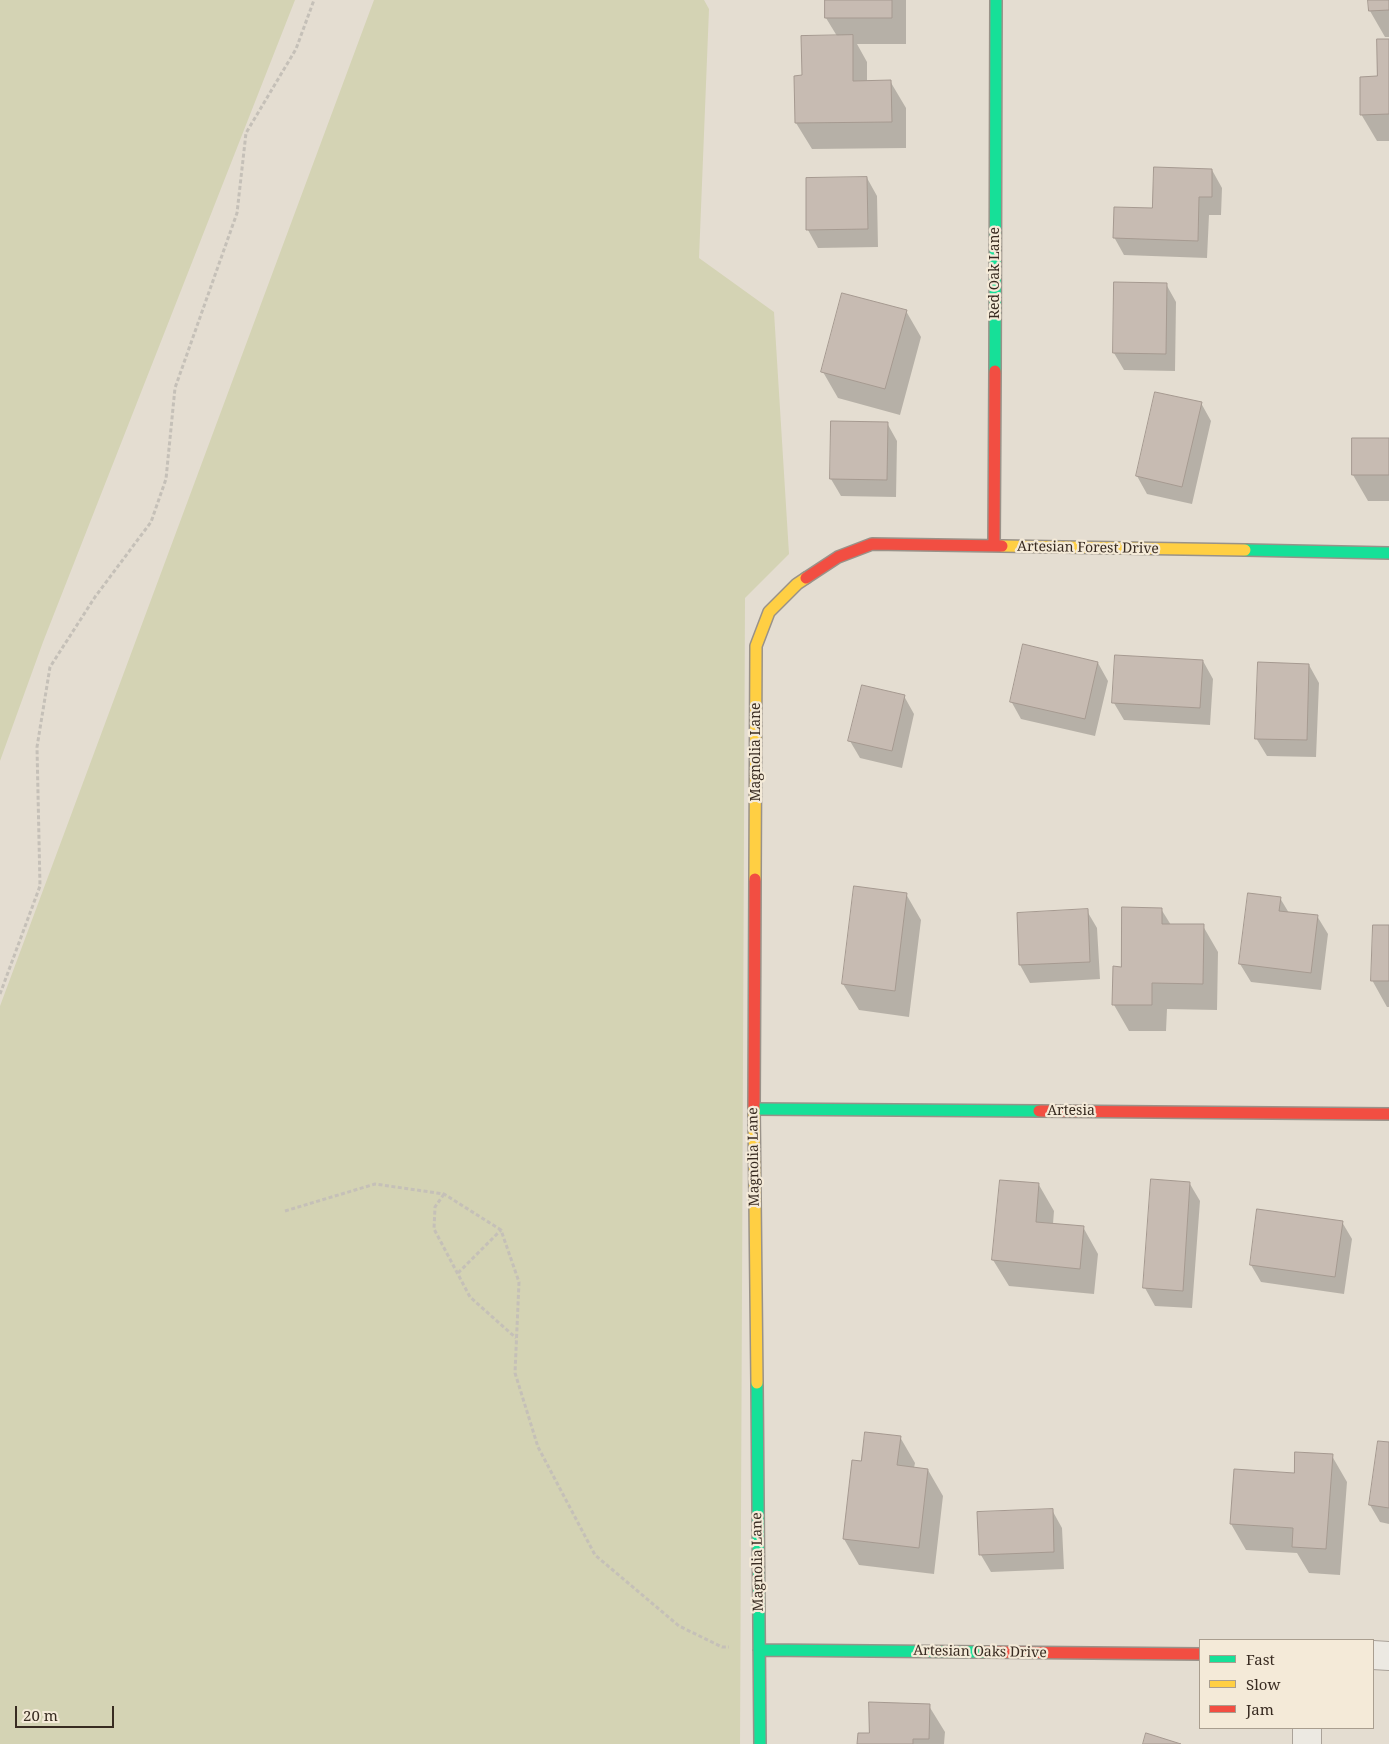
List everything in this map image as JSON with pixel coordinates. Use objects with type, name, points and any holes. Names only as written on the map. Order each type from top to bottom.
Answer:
[{"type":"street","name":"Red Oak Lane","points":[[994,546],[996,0]]},
{"type":"street","name":"Artesian Forest Drive","points":[[797,584],[838,557],[872,544],[1389,553]]},
{"type":"street","name":"Magnolia Lane","points":[[760,1744],[754,1109],[756,646],[769,612],[797,584]]},
{"type":"street","name":"Artesia","points":[[754,1109],[1389,1114]]},
{"type":"street","name":"Artesian Oaks Drive","points":[[759,1650],[1199,1654]]},
{"type":"street","points":[[1374,1656],[1389,1656]]},
{"type":"street","points":[[1307,1729],[1307,1744]]},
{"type":"path","points":[[0,994],[40,886],[37,747],[50,667],[95,597],[151,522],[166,478],[174,388],[237,213],[246,133],[296,49],[314,0]]},
{"type":"path","points":[[285,1210],[375,1184],[444,1194],[501,1230],[519,1282],[515,1373],[538,1447],[595,1554],[679,1626],[722,1646],[759,1650]]},
{"type":"path","points":[[444,1194],[435,1207],[434,1229],[470,1297],[517,1338]]},
{"type":"path","points":[[458,1273],[501,1230]]},
{"type":"green space","points":[[0,0],[295,0],[43,642],[0,761]]},
{"type":"green space","points":[[374,0],[704,0],[709,9],[699,258],[774,312],[789,554],[745,598],[740,1744],[0,1744],[0,1006]]},
{"type":"building","points":[[825,0],[892,0],[892,18],[825,18]]},
{"type":"building","points":[[1368,0],[1389,0],[1389,10],[1369,11]]},
{"type":"building","points":[[853,35],[853,81],[891,80],[892,122],[795,123],[794,76],[802,75],[801,36]]},
{"type":"building","points":[[1377,39],[1389,39],[1389,114],[1360,115],[1360,77],[1377,76]]},
{"type":"building","points":[[1154,167],[1212,169],[1212,197],[1199,197],[1198,241],[1113,238],[1114,207],[1152,208]]},
{"type":"building","points":[[867,177],[868,229],[806,230],[806,178]]},
{"type":"building","points":[[1114,282],[1167,283],[1166,354],[1113,353]]},
{"type":"building","points":[[842,293],[907,310],[885,389],[821,372]]},
{"type":"building","points":[[1155,392],[1202,402],[1182,487],[1136,476]]},
{"type":"building","points":[[831,421],[888,422],[887,480],[830,479]]},
{"type":"building","points":[[1352,438],[1389,438],[1389,475],[1352,475]]},
{"type":"building","points":[[1023,644],[1098,662],[1085,719],[1010,702]]},
{"type":"building","points":[[1115,655],[1203,660],[1200,708],[1112,703]]},
{"type":"building","points":[[1258,662],[1309,664],[1307,740],[1255,739]]},
{"type":"building","points":[[862,685],[905,695],[892,751],[848,741]]},
{"type":"building","points":[[854,886],[907,893],[895,991],[842,984]]},
{"type":"building","points":[[1248,893],[1281,897],[1279,911],[1318,915],[1311,973],[1239,964]]},
{"type":"building","points":[[1122,907],[1162,908],[1162,924],[1204,924],[1203,984],[1152,983],[1152,1005],[1112,1005],[1113,966],[1121,967]]},
{"type":"building","points":[[1088,909],[1090,962],[1019,965],[1017,913]]},
{"type":"building","points":[[1373,925],[1389,925],[1389,981],[1371,981]]},
{"type":"building","points":[[1151,1179],[1190,1182],[1183,1291],[1143,1288]]},
{"type":"building","points":[[1000,1180],[1039,1183],[1036,1222],[1084,1226],[1080,1269],[992,1260]]},
{"type":"building","points":[[1257,1209],[1343,1221],[1335,1277],[1250,1265]]},
{"type":"building","points":[[865,1432],[901,1436],[897,1465],[928,1469],[919,1548],[843,1539],[852,1460],[861,1461]]},
{"type":"building","points":[[1378,1441],[1389,1442],[1389,1508],[1369,1505]]},
{"type":"building","points":[[1295,1452],[1333,1454],[1326,1549],[1292,1547],[1293,1528],[1230,1524],[1234,1469],[1294,1473]]},
{"type":"building","points":[[1053,1509],[1054,1552],[979,1555],[977,1512]]},
{"type":"building","points":[[869,1702],[930,1704],[929,1739],[913,1739],[913,1744],[857,1744],[858,1733],[869,1733]]},
{"type":"building","points":[[1146,1733],[1181,1744],[1143,1744]]},
{"type":"traffic: fast","points":[[995,371],[996,0]]},
{"type":"traffic: fast","points":[[1245,550],[1389,553]]},
{"type":"traffic: fast","points":[[754,1109],[1039,1111]]},
{"type":"traffic: fast","points":[[757,1383],[760,1744]]},
{"type":"traffic: fast","points":[[759,1650],[985,1652]]},
{"type":"traffic: slow","points":[[1002,546],[1245,550]]},
{"type":"traffic: slow","points":[[755,879],[756,646],[769,612],[797,584],[806,578]]},
{"type":"traffic: slow","points":[[754,1108],[757,1383]]},
{"type":"traffic: jam","points":[[994,546],[995,371]]},
{"type":"traffic: jam","points":[[806,578],[838,557],[872,544],[1002,546]]},
{"type":"traffic: jam","points":[[754,1108],[755,879]]},
{"type":"traffic: jam","points":[[1039,1111],[1389,1114]]},
{"type":"traffic: jam","points":[[985,1652],[1199,1654]]}]
